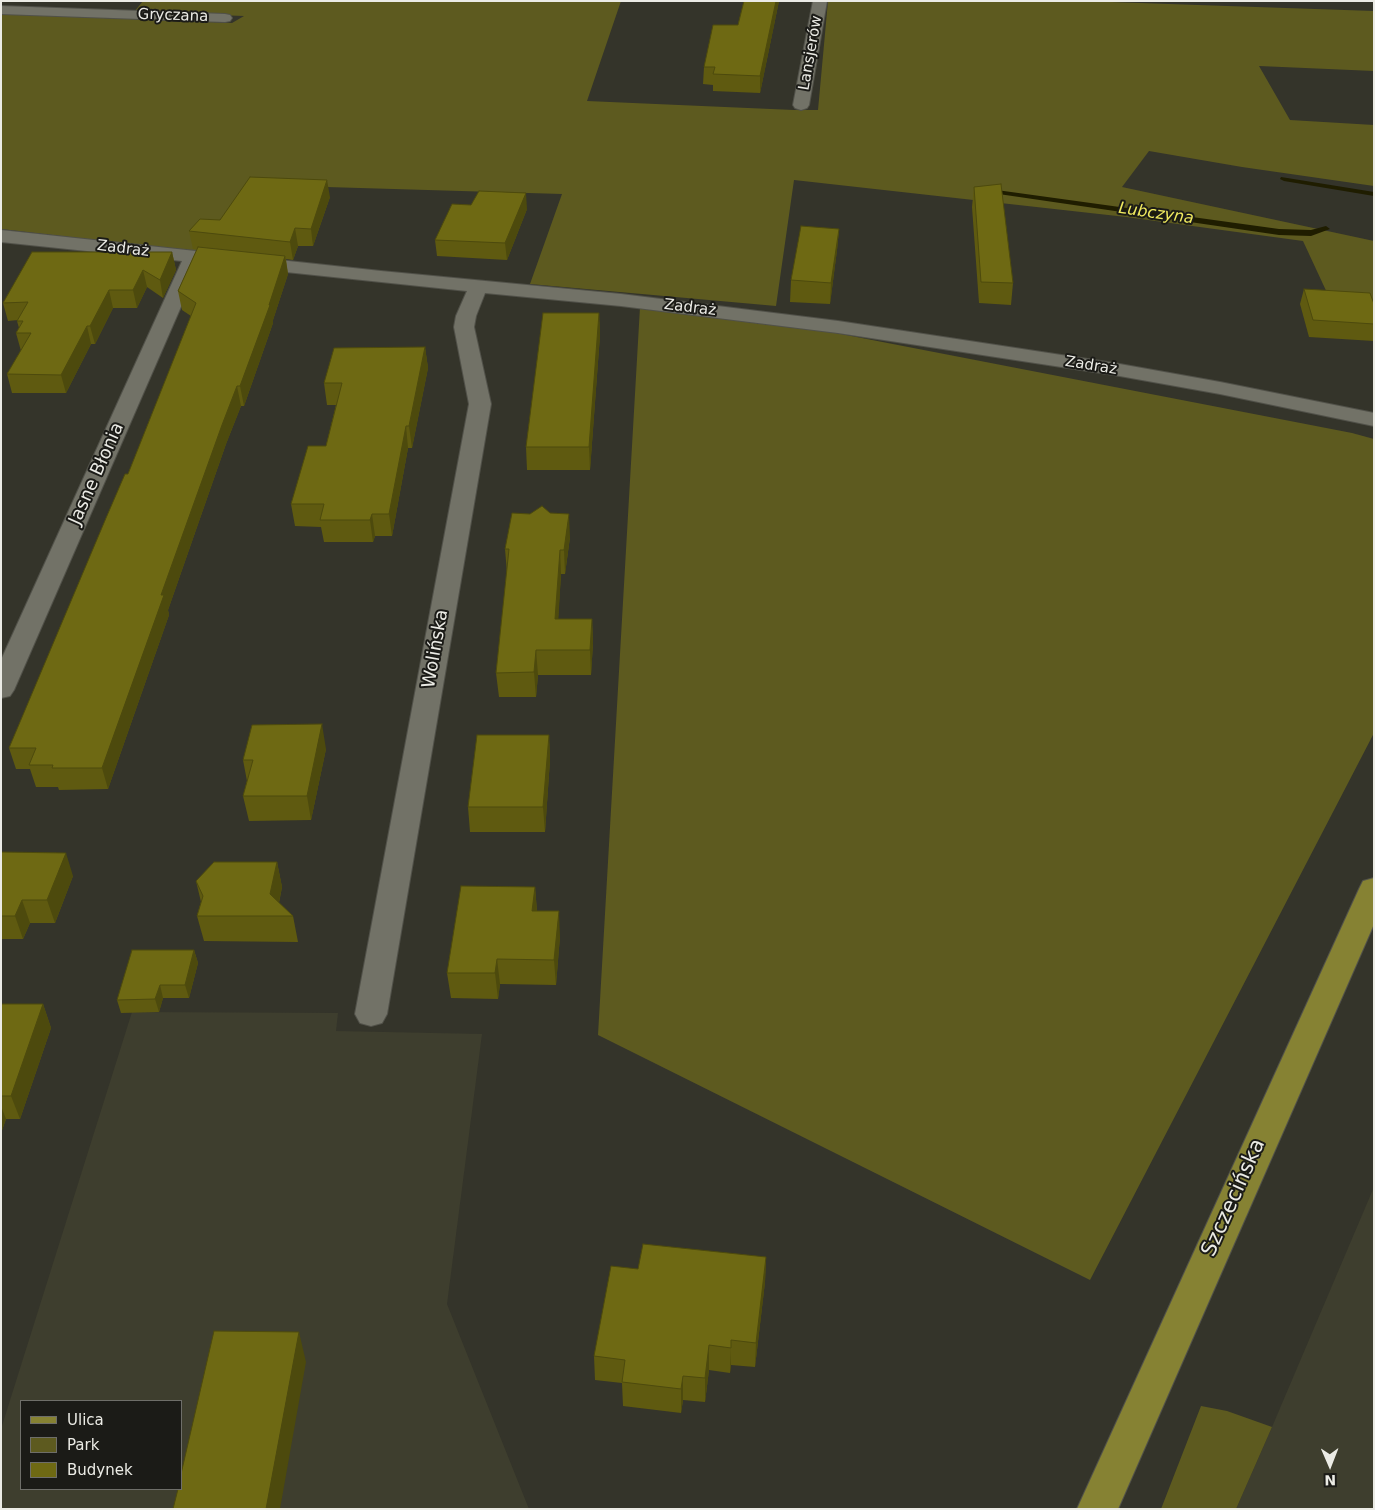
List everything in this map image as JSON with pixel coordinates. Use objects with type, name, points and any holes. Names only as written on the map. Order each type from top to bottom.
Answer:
[{"type":"main road","name":"Szczecińska","points":[[1097,1509],[1374,889]]},
{"type":"street","name":"Lansjerów","points":[[801,105],[820,1]]},
{"type":"street","name":"Gryczana","points":[[1,10],[225,18]]},
{"type":"street","name":"Zadraż","points":[[1,236],[193,258],[730,313],[982,348],[1220,388],[1374,420]]},
{"type":"street","name":"Jasne Błonia","points":[[1,690],[193,258]]},
{"type":"street","name":"Wolińska","points":[[371,1014],[480,404],[464,327],[478,287]]},
{"type":"shaded area","points":[[132,1012],[338,1013],[336,1031],[482,1034],[447,1304],[529,1509],[1,1509],[1,1429]]},
{"type":"shaded area","points":[[1374,1187],[1374,1509],[1236,1509],[1272,1427]]},
{"type":"green space","points":[[143,1],[621,1],[587,101],[794,110],[818,110],[828,1],[1081,1],[1374,11],[1374,71],[1259,66],[1290,120],[1374,125],[1374,186],[1242,167],[1149,151],[1122,187],[1374,241],[1374,299],[1329,297],[1303,241],[1126,217],[794,180],[776,306],[530,284],[562,194],[259,185],[214,254],[1,229],[1,14],[232,23],[244,16],[134,12]]},
{"type":"green space","points":[[640,307],[805,327],[1352,433],[1374,439],[1374,733],[1090,1280],[598,1035]]},
{"type":"green space","points":[[1201,1406],[1227,1411],[1272,1427],[1236,1509],[1161,1509]]},
{"type":"building","points":[[744,1],[776,1],[760,76],[713,74],[715,67],[704,67],[713,25],[738,25]]},
{"type":"building","points":[[250,177],[327,180],[311,229],[295,228],[290,242],[189,231],[200,219],[220,220]]},
{"type":"building","points":[[1001,184],[1013,283],[981,282],[974,187]]},
{"type":"building","points":[[479,191],[526,193],[505,243],[435,240],[452,204],[471,205]]},
{"type":"building","points":[[801,226],[839,229],[831,283],[791,280]]},
{"type":"building","points":[[198,247],[285,256],[270,305],[240,386],[237,386],[222,425],[161,595],[164,595],[102,768],[52,768],[53,765],[29,765],[36,748],[9,748],[125,474],[128,474],[196,303],[178,291]]},
{"type":"building","points":[[32,252],[172,252],[160,280],[143,270],[133,290],[109,290],[61,375],[7,374],[31,333],[16,333],[23,321],[17,321],[28,302],[3,303]]},
{"type":"building","points":[[1304,289],[1370,293],[1374,304],[1374,324],[1313,320]]},
{"type":"building","points":[[543,313],[599,313],[589,447],[526,447]]},
{"type":"building","points":[[425,347],[409,426],[406,426],[389,514],[372,514],[370,520],[320,520],[324,504],[291,504],[308,446],[326,446],[342,383],[324,383],[334,348]]},
{"type":"building","points":[[542,506],[550,513],[569,514],[564,550],[560,550],[555,619],[592,619],[590,650],[536,650],[534,672],[496,673],[509,549],[505,549],[512,513],[530,514]]},
{"type":"building","points":[[322,724],[307,796],[243,796],[253,760],[243,760],[252,725]]},
{"type":"building","points":[[477,735],[549,735],[543,807],[468,807]]},
{"type":"building","points":[[1,852],[66,853],[47,900],[22,900],[15,916],[1,916]]},
{"type":"building","points":[[214,862],[277,862],[270,894],[293,916],[197,916],[203,896],[196,881]]},
{"type":"building","points":[[461,886],[535,887],[532,911],[559,911],[554,960],[497,959],[495,973],[447,973]]},
{"type":"building","points":[[132,950],[194,950],[185,985],[160,985],[155,999],[117,1000]]},
{"type":"building","points":[[1,1004],[43,1004],[11,1096],[1,1096]]},
{"type":"building","points":[[643,1244],[766,1257],[756,1343],[731,1340],[731,1348],[709,1345],[705,1378],[683,1376],[681,1389],[622,1382],[625,1360],[594,1356],[611,1266],[638,1269]]},
{"type":"building","points":[[214,1331],[299,1332],[266,1509],[173,1509],[178,1490],[182,1490],[182,1470]]},
{"type":"waterway","points":[[1284,179],[1374,194]]},
{"type":"waterway","name":"Lubczyna","points":[[985,190],[1279,232],[1311,233],[1326,229]]}]
